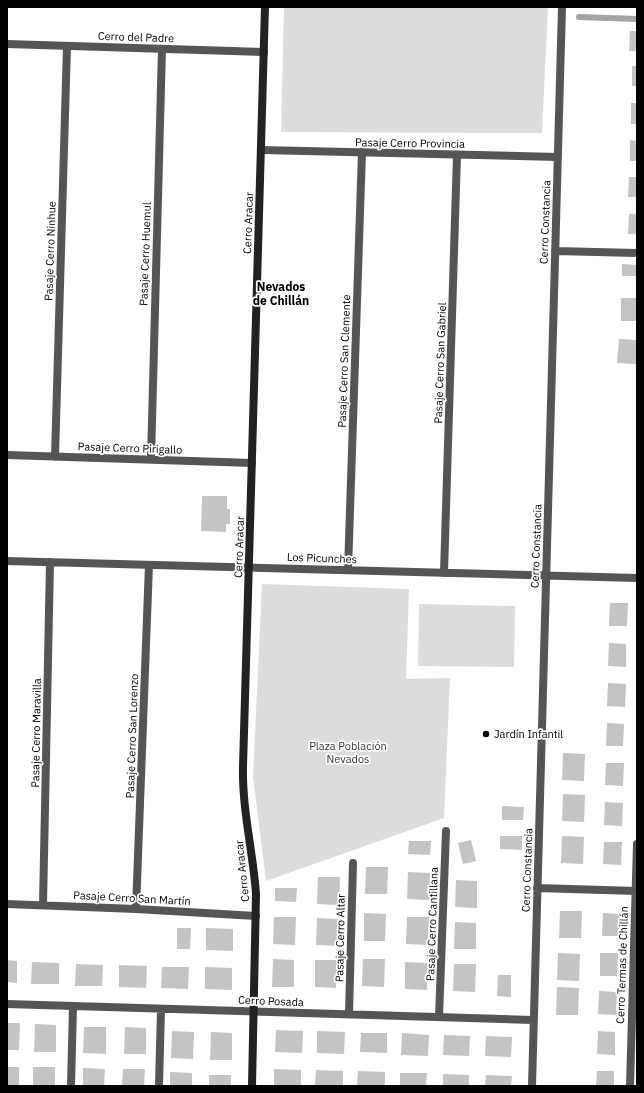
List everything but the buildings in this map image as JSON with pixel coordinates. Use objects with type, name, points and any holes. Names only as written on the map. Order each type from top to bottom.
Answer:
[{"type":"street","name":"Cerro Aracar","points":[[252,1086],[256,894],[255,872],[242,783],[265,7]]},
{"type":"street","name":"Cerro Constancia","points":[[532,1086],[562,7]]},
{"type":"street","name":"Cerro del Padre","points":[[7,44],[264,52]]},
{"type":"street","name":"Pasaje Cerro Ninhue","points":[[55,457],[67,46]]},
{"type":"street","name":"Pasaje Cerro Huemul","points":[[151,459],[162,49]]},
{"type":"street","name":"Pasaje Cerro Provincia","points":[[261,150],[558,157]]},
{"type":"street","name":"Pasaje Cerro San Clemente","points":[[348,570],[362,152]]},
{"type":"street","name":"Pasaje Cerro San Gabriel","points":[[444,572],[457,155]]},
{"type":"street","points":[[555,251],[637,253]]},
{"type":"street","name":"Pasaje Cerro Pirigallo","points":[[7,456],[252,463]]},
{"type":"street","name":"Los Picunches","points":[[7,561],[637,578]]},
{"type":"street","name":"Pasaje Cerro Maravilla","points":[[43,905],[50,562]]},
{"type":"street","name":"Pasaje Cerro San Lorenzo","points":[[136,909],[149,565]]},
{"type":"street","name":"Pasaje Cerro Cantillana","points":[[439,1017],[446,831]]},
{"type":"street","name":"Cerro Termas de Chillán","points":[[630,1086],[637,844]]},
{"type":"street","name":"Pasaje Cerro Altar","points":[[349,1015],[353,863]]},
{"type":"street","points":[[537,888],[636,891]]},
{"type":"street","name":"Pasaje Cerro San Martín","points":[[7,904],[136,909],[256,916]]},
{"type":"street","name":"Cerro Posada","points":[[7,1004],[533,1020]]},
{"type":"street","points":[[71,1086],[73,1006]]},
{"type":"street","points":[[159,1086],[161,1009]]},
{"type":"green space","points":[[284,7],[548,7],[542,133],[281,132]]},
{"type":"green space","name":"Plaza Población Nevados","points":[[262,584],[409,589],[406,679],[450,678],[444,818],[266,881],[253,777]]},
{"type":"green space","points":[[419,604],[515,606],[514,667],[418,666]]},
{"type":"waterway","points":[[579,17],[637,19]]},
{"type":"place","name":"Jardín Infantil","points":[[486,734]]},
{"type":"district","name":"Nevados de Chillán","points":[[281,294]]}]
